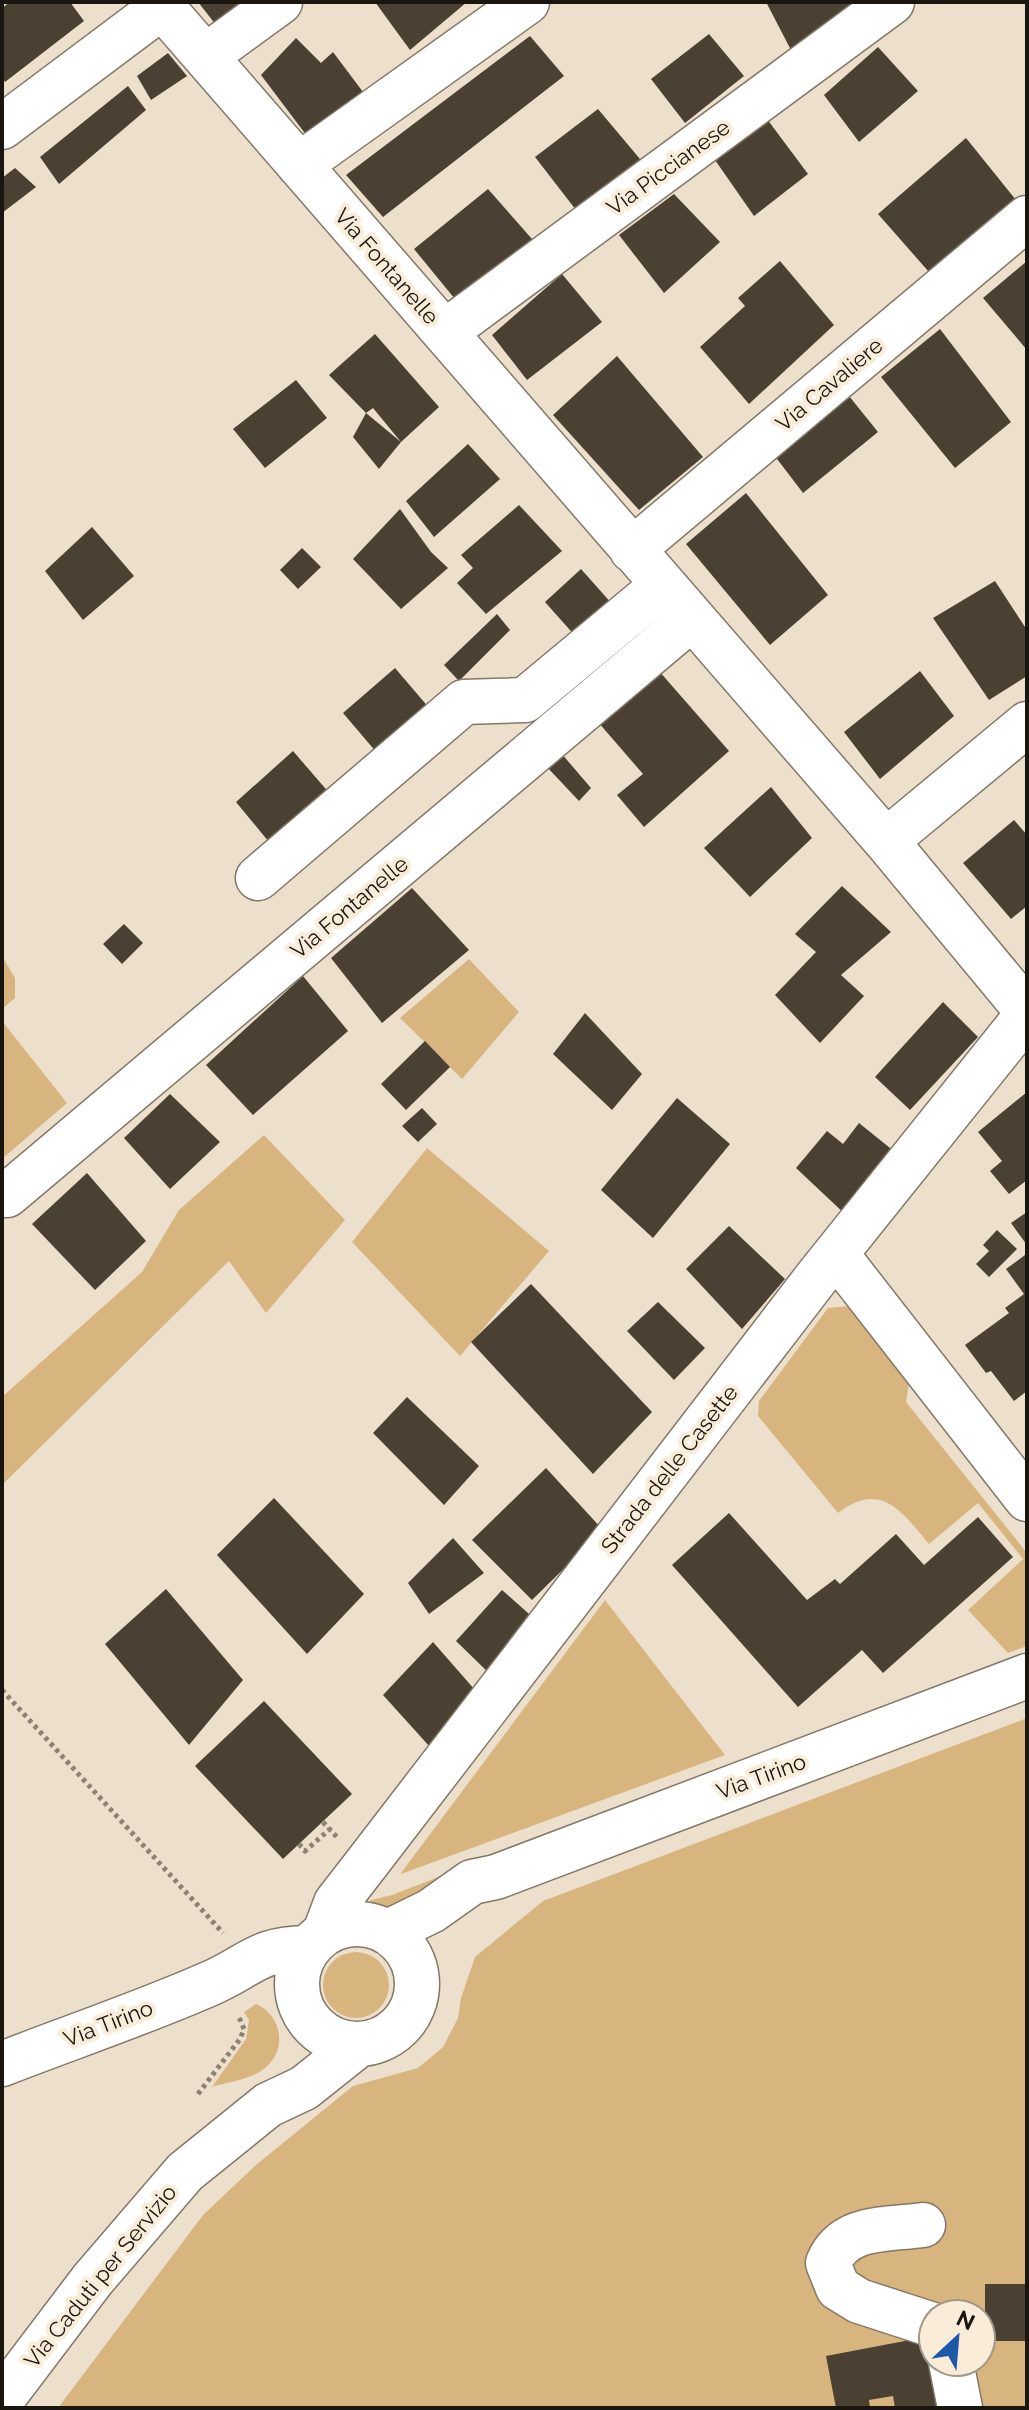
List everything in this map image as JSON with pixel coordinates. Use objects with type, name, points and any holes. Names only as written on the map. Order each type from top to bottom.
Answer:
[{"type":"street","points":[[206,56],[280,2]]},
{"type":"street","points":[[299,165],[527,2]]},
{"type":"street","name":"Via Piccianese","points":[[445,332],[892,2]]},
{"type":"street","points":[[2,96],[149,4]]},
{"type":"street","points":[[2,127],[149,4]]},
{"type":"street","name":"Via Fontanelle","points":[[149,4],[206,56],[886,841],[1027,1013]]},
{"type":"street","name":"Via Cavaliere","points":[[632,550],[1027,218]]},
{"type":"street","points":[[258,878],[464,702],[525,700],[662,586]]},
{"type":"street","name":"Via Fontanelle","points":[[7,1195],[691,619]]},
{"type":"street","points":[[886,841],[1027,724]]},
{"type":"street","name":"Strada delle Casette","points":[[317,1940],[336,1903],[351,1883],[836,1254],[1027,1013]]},
{"type":"street","points":[[836,1254],[1027,1499]]},
{"type":"street","name":"Via Tirino","points":[[388,1932],[431,1911],[472,1882],[496,1877],[1027,1676]]},
{"type":"street","name":"Via Tirino","points":[[416,1972],[449,1928],[496,1877]]},
{"type":"street","points":[[357,1923],[388,1932],[411,1956],[416,1972],[415,2002],[409,2015],[387,2037],[358,2045],[338,2042],[321,2032],[303,2011],[299,1964],[317,1940],[357,1923]]},
{"type":"street","name":"Via Tirino","points":[[2,2064],[231,1983],[282,1948],[317,1940]]},
{"type":"street","name":"Via Tirino","points":[[231,1983],[250,1983],[303,2011]]},
{"type":"street","name":"Via Caduti per Servizio","points":[[268,2105],[293,2060],[303,2011]]},
{"type":"street","name":"Via Caduti per Servizio","points":[[5,2394],[185,2172],[268,2105],[304,2088],[358,2045]]},
{"type":"street","points":[[917,2320],[859,2301],[838,2288],[828,2263],[835,2247],[849,2236],[923,2225]]},
{"type":"street","points":[[954,2378],[960,2408]]},
{"type":"path","points":[[2,1690],[231,1983],[244,2029],[240,2039],[198,2094]]},
{"type":"path","points":[[299,1844],[305,1851],[330,1829]]},
{"type":"shaded area","points":[[2,956],[15,978],[15,998],[2,1009]]},
{"type":"shaded area","points":[[469,959],[519,1012],[462,1079],[400,1018]]},
{"type":"shaded area","points":[[2,1021],[67,1103],[2,1159]]},
{"type":"shaded area","points":[[264,1135],[345,1220],[266,1313],[229,1261],[2,1485],[2,1397],[142,1272],[179,1210]]},
{"type":"shaded area","points":[[427,1148],[549,1251],[460,1356],[352,1242]]},
{"type":"shaded area","points":[[860,1305],[911,1370],[906,1402],[1027,1553],[1027,1646],[1008,1653],[968,1610],[1023,1559],[978,1503],[929,1544],[900,1511],[879,1500],[867,1499],[838,1513],[758,1416],[759,1401],[828,1308]]},
{"type":"shaded area","points":[[605,1600],[725,1755],[401,1874],[401,1873]]},
{"type":"shaded area","points":[[1027,1718],[1027,2408],[58,2408],[203,2215],[256,2165],[353,2086],[418,2068],[443,2047],[458,2018],[461,1998],[475,1957],[543,1901]]},
{"type":"shaded area","points":[[482,1860],[400,1909],[367,1906],[371,1900],[392,1895]]},
{"type":"shaded area","points":[[356,1952],[369,1955],[379,1962],[386,1972],[389,1985],[386,1998],[379,2008],[369,2015],[356,2018],[343,2015],[333,2008],[326,1998],[323,1985],[326,1972],[333,1962],[343,1955]]},
{"type":"shaded area","points":[[256,2004],[272,2017],[277,2026],[279,2045],[276,2055],[256,2074],[212,2087],[246,2039],[249,2020],[244,2012]]},
{"type":"building","points":[[10,2],[70,2],[84,21],[5,82],[2,77],[2,8]]},
{"type":"building","points":[[198,2],[258,2],[220,30]]},
{"type":"building","points":[[375,2],[467,2],[410,50]]},
{"type":"building","points":[[766,2],[867,2],[791,50]]},
{"type":"building","points":[[709,34],[744,76],[685,123],[651,79]]},
{"type":"building","points":[[530,36],[564,76],[383,217],[346,175]]},
{"type":"building","points":[[296,38],[321,63],[333,52],[363,92],[310,140],[261,75]]},
{"type":"building","points":[[878,47],[918,91],[859,142],[824,95]]},
{"type":"building","points":[[168,53],[187,76],[151,100],[137,76]]},
{"type":"building","points":[[128,86],[146,110],[59,184],[40,157]]},
{"type":"building","points":[[598,109],[645,165],[576,210],[535,157]]},
{"type":"building","points":[[767,119],[808,174],[754,216],[715,160]]},
{"type":"building","points":[[966,138],[1020,205],[936,280],[878,214]]},
{"type":"building","points":[[15,168],[36,187],[2,213],[2,178]]},
{"type":"building","points":[[488,189],[532,239],[455,299],[414,249]]},
{"type":"building","points":[[674,194],[720,242],[664,293],[619,235]]},
{"type":"building","points":[[780,261],[834,325],[749,404],[700,347],[745,306],[738,298]]},
{"type":"building","points":[[1027,261],[1027,350],[983,298]]},
{"type":"building","points":[[562,274],[602,322],[527,380],[492,335]]},
{"type":"building","points":[[940,329],[1011,422],[955,468],[881,377]]},
{"type":"building","points":[[375,334],[439,407],[401,442],[373,408],[366,413],[329,375]]},
{"type":"building","points":[[617,356],[703,457],[639,510],[553,415]]},
{"type":"building","points":[[296,380],[327,418],[265,468],[233,429]]},
{"type":"building","points":[[845,391],[878,432],[803,493],[771,451]]},
{"type":"building","points":[[366,413],[401,442],[379,469],[353,437]]},
{"type":"building","points":[[468,444],[500,479],[434,537],[406,501]]},
{"type":"building","points":[[746,493],[828,595],[770,645],[686,544]]},
{"type":"building","points":[[519,505],[562,551],[486,614],[457,583],[473,568],[461,555]]},
{"type":"building","points":[[400,509],[431,552],[448,568],[401,609],[353,559]]},
{"type":"building","points":[[92,527],[134,576],[83,620],[45,571]]},
{"type":"building","points":[[302,548],[321,567],[298,589],[280,570]]},
{"type":"building","points":[[581,569],[621,614],[585,647],[545,602]]},
{"type":"building","points":[[995,581],[1027,630],[1027,676],[989,700],[933,618]]},
{"type":"building","points":[[497,614],[510,630],[459,681],[444,665]]},
{"type":"building","points":[[395,668],[436,716],[383,760],[343,713]]},
{"type":"building","points":[[659,671],[729,751],[644,827],[617,795],[643,774],[598,722]]},
{"type":"building","points":[[920,671],[954,716],[880,779],[844,732]]},
{"type":"building","points":[[293,751],[337,802],[278,853],[236,802]]},
{"type":"building","points":[[561,753],[591,788],[579,801],[546,766]]},
{"type":"building","points":[[771,787],[812,838],[750,897],[704,848]]},
{"type":"building","points":[[1014,820],[1027,835],[1027,906],[1011,919],[963,863]]},
{"type":"building","points":[[842,886],[891,932],[841,975],[864,996],[820,1043],[775,995],[816,952],[795,934]]},
{"type":"building","points":[[412,888],[469,950],[382,1023],[331,958]]},
{"type":"building","points":[[124,924],[143,943],[122,964],[103,944]]},
{"type":"building","points":[[303,976],[348,1031],[253,1115],[206,1065]]},
{"type":"building","points":[[943,1002],[978,1037],[910,1110],[875,1077]]},
{"type":"building","points":[[585,1013],[642,1074],[612,1110],[553,1054]]},
{"type":"building","points":[[425,1041],[450,1067],[406,1110],[381,1084]]},
{"type":"building","points":[[1027,1092],[1027,1180],[1009,1194],[990,1171],[1002,1161],[978,1132]]},
{"type":"building","points":[[170,1094],[220,1142],[170,1189],[124,1138]]},
{"type":"building","points":[[677,1098],[730,1144],[653,1238],[601,1190]]},
{"type":"building","points":[[422,1108],[437,1124],[418,1142],[402,1126]]},
{"type":"building","points":[[859,1123],[895,1152],[846,1215],[796,1168],[827,1131],[843,1144]]},
{"type":"building","points":[[87,1173],[146,1241],[95,1290],[32,1224]]},
{"type":"building","points":[[1027,1212],[1027,1245],[1011,1223]]},
{"type":"building","points":[[729,1226],[785,1279],[742,1329],[686,1269]]},
{"type":"building","points":[[997,1230],[1017,1249],[989,1277],[976,1264],[989,1251],[983,1245]]},
{"type":"building","points":[[1025,1255],[1027,1391],[1014,1401],[991,1371],[986,1373],[965,1345],[1009,1313],[1005,1308],[1024,1294],[1006,1269]]},
{"type":"building","points":[[531,1284],[652,1412],[593,1474],[471,1342]]},
{"type":"building","points":[[658,1302],[705,1348],[674,1380],[627,1331]]},
{"type":"building","points":[[407,1397],[479,1466],[444,1505],[373,1433]]},
{"type":"building","points":[[546,1468],[603,1530],[532,1600],[472,1540]]},
{"type":"building","points":[[274,1498],[364,1594],[307,1654],[217,1555]]},
{"type":"building","points":[[729,1513],[807,1600],[835,1579],[840,1584],[896,1534],[924,1565],[978,1517],[1013,1557],[883,1673],[862,1650],[798,1707],[672,1565]]},
{"type":"building","points":[[453,1538],[484,1573],[429,1614],[408,1583]]},
{"type":"building","points":[[166,1589],[243,1680],[189,1745],[105,1644]]},
{"type":"building","points":[[502,1590],[537,1621],[494,1678],[456,1641]]},
{"type":"building","points":[[433,1642],[482,1698],[430,1747],[383,1695]]},
{"type":"building","points":[[264,1701],[352,1794],[283,1859],[195,1766]]},
{"type":"building","points":[[985,2284],[1027,2284],[1027,2341],[997,2341],[997,2298],[985,2298]]},
{"type":"building","points":[[917,2339],[917,2378],[934,2378],[940,2408],[895,2408],[893,2396],[869,2400],[870,2408],[836,2408],[826,2356]]}]
